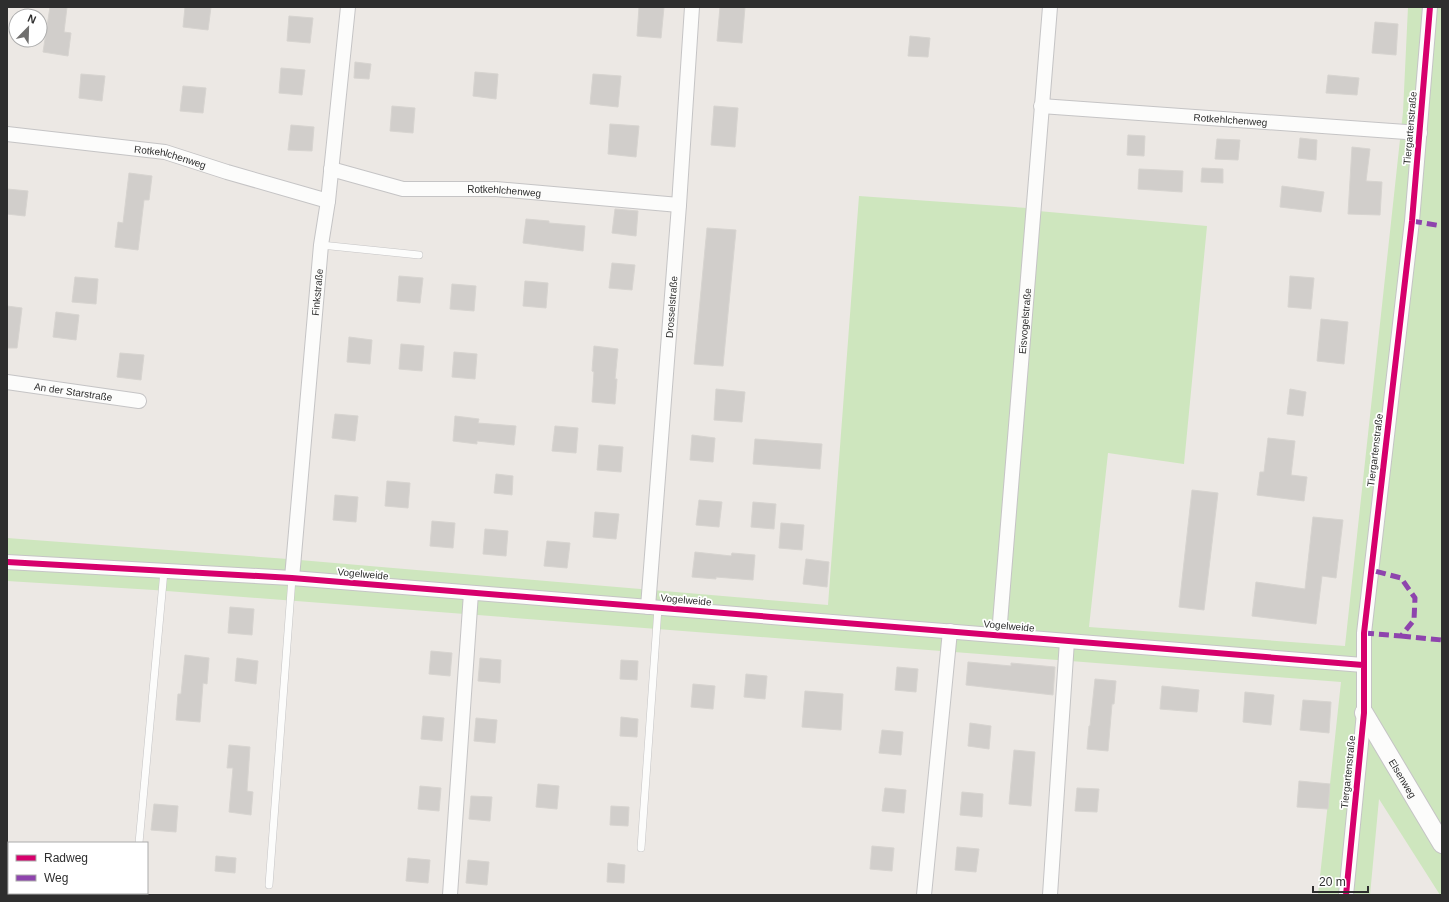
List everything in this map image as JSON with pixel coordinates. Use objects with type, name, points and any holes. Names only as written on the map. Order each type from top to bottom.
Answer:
[{"type":"street","name":"Finkstraße","points":[[292,578],[321,245],[328,201],[348,7]]},
{"type":"street","name":"Drosselstraße","points":[[653,607],[692,7]]},
{"type":"street","name":"Eisvogelstraße","points":[[999,635],[1050,7]]},
{"type":"street","name":"Tiergartenstraße","points":[[1346,895],[1364,713],[1364,633],[1412,221],[1430,7]]},
{"type":"street","name":"Rotkehlchenweg","points":[[1041,106],[1420,133]]},
{"type":"street","name":"Rotkehlchenweg","points":[[7,134],[165,152],[227,172],[328,201]]},
{"type":"street","name":"Rotkehlchenweg","points":[[331,169],[403,189],[496,189],[679,206]]},
{"type":"street","name":"An der Starstraße","points":[[7,382],[139,401]]},
{"type":"street","name":"Vogelweide","points":[[7,562],[292,578],[1363,665]]},
{"type":"street","points":[[450,895],[471,592]]},
{"type":"street","points":[[924,895],[950,631]]},
{"type":"street","points":[[1050,895],[1067,641]]},
{"type":"street","name":"Elsenweg","points":[[1364,713],[1442,844]]},
{"type":"lane","points":[[321,245],[419,255]]},
{"type":"lane","points":[[139,842],[164,571]]},
{"type":"lane","points":[[269,885],[292,578]]},
{"type":"lane","points":[[642,848],[653,607]]},
{"type":"green space","points":[[1408,7],[1442,7],[1442,895],[1440,895],[1379,799],[1370,895],[1318,895],[1341,682],[154,590],[7,581],[7,538],[288,559],[828,605],[859,196],[1027,208],[1038,211],[1207,226],[1184,464],[1108,453],[1089,627],[1345,646],[1403,112]]},
{"type":"building","points":[[50,7],[67,7],[64,32],[71,33],[68,56],[43,52],[44,48],[48,48],[48,20]]},
{"type":"building","points":[[185,7],[211,7],[208,30],[183,27]]},
{"type":"building","points":[[639,7],[664,7],[661,38],[637,36]]},
{"type":"building","points":[[720,7],[745,7],[742,43],[717,41]]},
{"type":"building","points":[[289,16],[313,18],[310,43],[287,41]]},
{"type":"building","points":[[1375,22],[1398,24],[1396,55],[1372,53]]},
{"type":"building","points":[[910,36],[930,38],[928,57],[908,56]]},
{"type":"building","points":[[355,62],[371,64],[369,79],[354,78]]},
{"type":"building","points":[[281,68],[305,70],[302,95],[279,93]]},
{"type":"building","points":[[475,72],[498,74],[496,99],[473,96]]},
{"type":"building","points":[[81,74],[105,76],[102,101],[79,98]]},
{"type":"building","points":[[593,74],[621,76],[618,107],[590,104]]},
{"type":"building","points":[[1328,75],[1359,78],[1357,95],[1326,93]]},
{"type":"building","points":[[183,86],[206,88],[203,113],[180,111]]},
{"type":"building","points":[[392,106],[415,108],[413,133],[390,131]]},
{"type":"building","points":[[714,106],[738,108],[735,147],[711,145]]},
{"type":"building","points":[[610,124],[639,126],[636,157],[608,154]]},
{"type":"building","points":[[291,125],[314,127],[312,151],[288,150]]},
{"type":"building","points":[[1128,135],[1145,136],[1144,156],[1127,155]]},
{"type":"building","points":[[1300,138],[1317,140],[1316,160],[1298,158]]},
{"type":"building","points":[[1217,139],[1240,140],[1238,160],[1215,159]]},
{"type":"building","points":[[1352,147],[1370,149],[1366,181],[1382,182],[1380,215],[1348,214]]},
{"type":"building","points":[[1202,168],[1223,169],[1223,183],[1201,182]]},
{"type":"building","points":[[1139,169],[1183,171],[1182,192],[1138,189]]},
{"type":"building","points":[[129,173],[152,176],[149,200],[144,200],[138,250],[115,247],[118,222],[123,223]]},
{"type":"building","points":[[1282,186],[1324,192],[1321,212],[1280,207]]},
{"type":"building","points":[[7,189],[28,191],[25,216],[7,214]]},
{"type":"building","points":[[615,209],[638,211],[636,236],[612,233]]},
{"type":"building","points":[[526,219],[549,221],[549,223],[585,226],[583,251],[523,243]]},
{"type":"building","points":[[707,228],[736,230],[723,366],[694,364]]},
{"type":"building","points":[[612,263],[635,265],[632,290],[609,288]]},
{"type":"building","points":[[399,276],[423,278],[420,303],[397,301]]},
{"type":"building","points":[[1290,276],[1314,278],[1311,309],[1288,307]]},
{"type":"building","points":[[75,277],[98,279],[96,304],[72,302]]},
{"type":"building","points":[[525,281],[548,283],[546,308],[523,306]]},
{"type":"building","points":[[452,284],[476,286],[474,311],[450,309]]},
{"type":"building","points":[[7,306],[22,308],[17,348],[7,348]]},
{"type":"building","points":[[56,312],[79,315],[76,340],[53,337]]},
{"type":"building","points":[[1321,319],[1348,322],[1344,364],[1317,361]]},
{"type":"building","points":[[349,337],[372,340],[370,364],[347,362]]},
{"type":"building","points":[[401,344],[424,346],[422,371],[399,369]]},
{"type":"building","points":[[594,346],[618,349],[615,379],[617,379],[615,404],[592,402]]},
{"type":"building","points":[[454,352],[477,354],[475,379],[452,377]]},
{"type":"building","points":[[120,353],[144,355],[141,380],[117,377]]},
{"type":"building","points":[[716,389],[745,392],[742,422],[714,420]]},
{"type":"building","points":[[1290,389],[1306,392],[1303,416],[1287,414]]},
{"type":"building","points":[[335,414],[358,416],[355,441],[332,438]]},
{"type":"building","points":[[455,416],[479,419],[478,423],[516,426],[514,445],[477,441],[477,444],[453,441]]},
{"type":"building","points":[[555,426],[578,428],[576,453],[552,451]]},
{"type":"building","points":[[692,435],[715,438],[713,462],[690,460]]},
{"type":"building","points":[[1268,438],[1295,441],[1291,475],[1307,477],[1304,501],[1257,495],[1260,472],[1264,472]]},
{"type":"building","points":[[755,439],[822,444],[820,469],[753,464]]},
{"type":"building","points":[[599,445],[623,447],[621,472],[597,470]]},
{"type":"building","points":[[496,474],[513,476],[512,495],[494,493]]},
{"type":"building","points":[[387,481],[410,483],[408,508],[385,506]]},
{"type":"building","points":[[1192,490],[1218,493],[1204,610],[1179,607]]},
{"type":"building","points":[[335,495],[358,497],[356,522],[333,520]]},
{"type":"building","points":[[699,500],[722,502],[719,527],[696,525]]},
{"type":"building","points":[[753,502],[776,504],[774,529],[751,527]]},
{"type":"building","points":[[595,512],[619,514],[616,539],[593,537]]},
{"type":"building","points":[[1313,517],[1343,520],[1336,578],[1322,576],[1316,624],[1252,616],[1256,582],[1305,589]]},
{"type":"building","points":[[432,521],[455,523],[453,548],[430,546]]},
{"type":"building","points":[[781,523],[804,525],[802,550],[779,548]]},
{"type":"building","points":[[485,529],[508,531],[506,556],[483,554]]},
{"type":"building","points":[[547,541],[570,543],[567,568],[544,566]]},
{"type":"building","points":[[695,552],[731,556],[732,553],[755,555],[753,580],[692,577]]},
{"type":"building","points":[[806,559],[829,562],[827,587],[803,584]]},
{"type":"building","points":[[230,607],[254,609],[252,635],[228,633]]},
{"type":"building","points":[[431,651],[452,653],[450,676],[429,674]]},
{"type":"building","points":[[185,655],[209,658],[207,684],[203,683],[200,722],[176,720],[178,694],[181,694]]},
{"type":"building","points":[[237,658],[258,661],[256,684],[235,681]]},
{"type":"building","points":[[480,658],[501,660],[500,683],[478,681]]},
{"type":"building","points":[[621,660],[638,661],[637,680],[620,679]]},
{"type":"building","points":[[968,662],[1011,666],[1011,663],[1055,667],[1053,695],[966,685]]},
{"type":"building","points":[[897,667],[918,669],[916,692],[895,690]]},
{"type":"building","points":[[746,674],[767,676],[765,699],[744,697]]},
{"type":"building","points":[[1095,679],[1116,681],[1114,704],[1112,704],[1108,751],[1087,749]]},
{"type":"building","points":[[693,684],[715,686],[713,709],[691,707]]},
{"type":"building","points":[[1162,686],[1199,690],[1197,712],[1160,709]]},
{"type":"building","points":[[805,691],[843,694],[841,730],[802,727]]},
{"type":"building","points":[[1245,692],[1274,695],[1271,725],[1243,722]]},
{"type":"building","points":[[1303,700],[1331,702],[1329,733],[1300,730]]},
{"type":"building","points":[[423,716],[444,718],[442,741],[421,739]]},
{"type":"building","points":[[621,717],[638,719],[637,737],[620,736]]},
{"type":"building","points":[[476,718],[497,720],[495,743],[474,741]]},
{"type":"building","points":[[970,723],[991,726],[989,749],[968,746]]},
{"type":"building","points":[[882,730],[903,732],[901,755],[879,753]]},
{"type":"building","points":[[229,745],[250,747],[247,791],[253,792],[251,815],[229,812],[233,768],[227,768]]},
{"type":"building","points":[[1014,750],[1035,752],[1031,806],[1009,804]]},
{"type":"building","points":[[1299,781],[1330,784],[1328,809],[1297,807]]},
{"type":"building","points":[[538,784],[559,786],[557,809],[536,807]]},
{"type":"building","points":[[420,786],[441,788],[439,811],[418,809]]},
{"type":"building","points":[[885,788],[906,790],[904,813],[882,811]]},
{"type":"building","points":[[1077,788],[1099,789],[1097,812],[1075,811]]},
{"type":"building","points":[[962,792],[983,794],[982,817],[960,815]]},
{"type":"building","points":[[471,796],[492,797],[490,821],[469,819]]},
{"type":"building","points":[[154,804],[178,806],[176,832],[151,830]]},
{"type":"building","points":[[611,806],[629,807],[628,826],[610,825]]},
{"type":"building","points":[[872,846],[894,848],[892,871],[870,869]]},
{"type":"building","points":[[957,847],[979,849],[976,872],[955,870]]},
{"type":"building","points":[[216,856],[236,858],[235,873],[215,871]]},
{"type":"building","points":[[408,858],[430,860],[428,883],[406,881]]},
{"type":"building","points":[[468,860],[489,862],[487,885],[466,883]]},
{"type":"building","points":[[608,863],[625,865],[624,883],[607,882]]},
{"type":"marked path","points":[[1412,221],[1442,226]]},
{"type":"marked path","points":[[1364,633],[1401,636],[1414,620],[1415,598],[1401,578],[1371,570]]},
{"type":"marked path","points":[[1401,636],[1442,640]]},
{"type":"cycle path","points":[[1346,895],[1364,713],[1364,633],[1412,221],[1430,7]]},
{"type":"cycle path","points":[[7,562],[292,578],[1363,665]]}]
